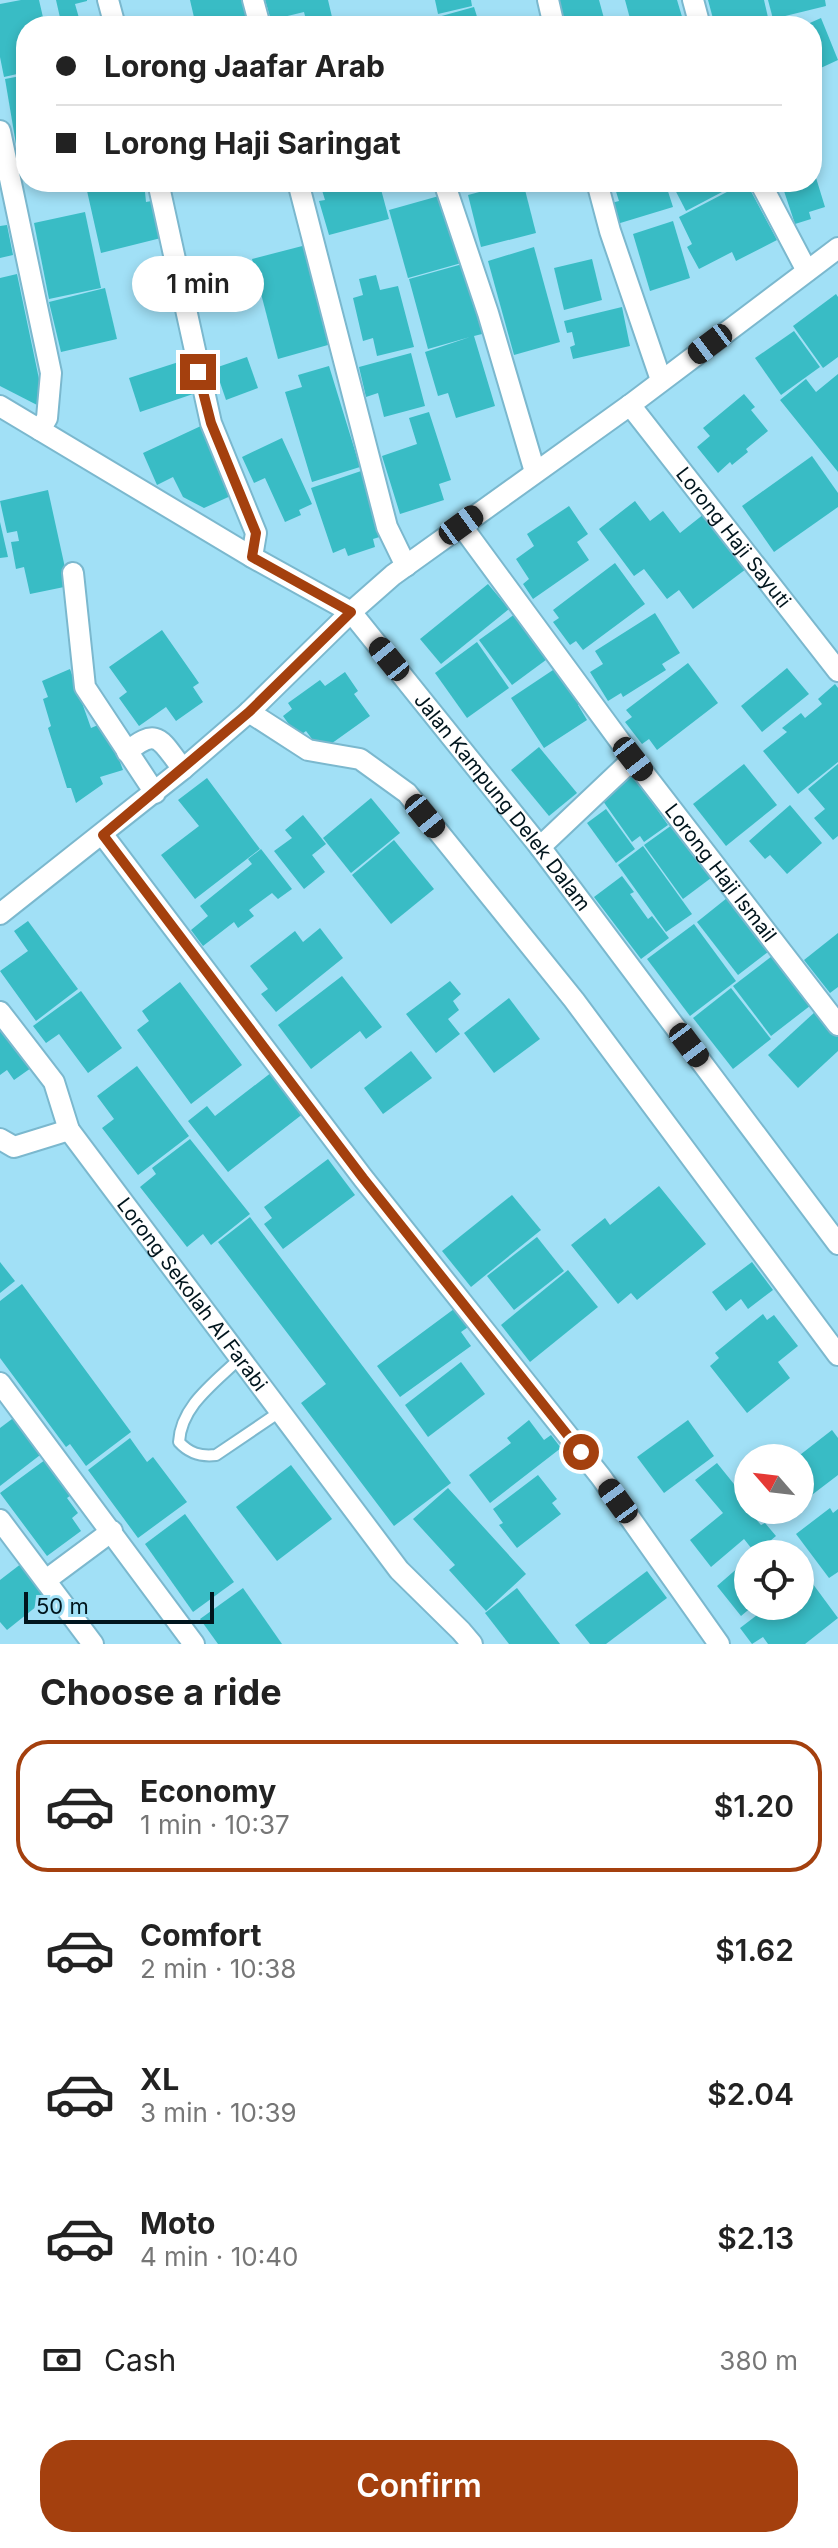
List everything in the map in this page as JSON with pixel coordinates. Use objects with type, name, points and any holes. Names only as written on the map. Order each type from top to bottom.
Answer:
[{"type":"street","points":[[0,131],[51,373],[47,418],[40,430]]},
{"type":"street","points":[[160,192],[211,423],[256,533],[252,557]]},
{"type":"street","points":[[301,192],[387,527],[406,566]]},
{"type":"street","points":[[447,192],[488,313],[535,472]]},
{"type":"street","points":[[600,192],[661,380]]},
{"type":"street","points":[[765,192],[807,271]]},
{"type":"street","points":[[0,914],[183,769],[249,712],[351,612],[406,566],[630,405],[838,248]]},
{"type":"street","name":"Lorong Haji Sayuti","points":[[630,405],[838,671]]},
{"type":"street","name":"Jalan Kampung Delek Dalam","points":[[0,406],[252,557],[351,612],[540,847],[838,1244]]},
{"type":"street","name":"Lorong Haji Ismail","points":[[461,525],[633,759],[838,1025]]},
{"type":"street","points":[[73,573],[85,687],[155,793]]},
{"type":"street","points":[[249,712],[308,750],[360,759],[407,793],[574,1000],[838,1355]]},
{"type":"street","points":[[127,752],[143,738],[153,737],[161,741],[183,769]]},
{"type":"street","points":[[540,847],[633,759]]},
{"type":"street","points":[[103,835],[363,1178],[601,1477],[719,1644]]},
{"type":"street","name":"Lorong Sekolah Al Farabi","points":[[0,1012],[54,1082],[69,1130],[399,1570],[472,1644]]},
{"type":"street","points":[[0,1139],[14,1147],[69,1130]]},
{"type":"street","points":[[0,1383],[194,1644]]},
{"type":"street","points":[[0,1520],[93,1644]]},
{"type":"street","points":[[46,1580],[112,1531]]},
{"type":"lane","points":[[241,1357],[189,1409],[180,1426],[179,1442],[188,1452],[216,1455],[281,1411]]},
{"type":"building","points":[[39,0],[43,16],[16,16],[16,74],[4,77],[0,57],[0,4]]},
{"type":"building","points":[[56,0],[87,0],[75,4],[78,16],[60,16]]},
{"type":"building","points":[[190,0],[249,0],[253,16],[194,16]]},
{"type":"building","points":[[265,0],[328,0],[332,16],[305,16],[304,12],[270,16]]},
{"type":"building","points":[[435,0],[471,0],[472,6],[438,14]]},
{"type":"building","points":[[557,0],[599,0],[603,16],[561,16]]},
{"type":"building","points":[[625,0],[677,0],[682,16],[629,16]]},
{"type":"building","points":[[708,0],[764,0],[768,16],[712,16]]},
{"type":"building","points":[[768,0],[825,0],[826,6],[772,16]]},
{"type":"building","points":[[474,7],[477,16],[442,16]]},
{"type":"building","points":[[822,20],[838,60],[822,67]]},
{"type":"building","points":[[16,77],[16,144],[5,79]]},
{"type":"building","points":[[87,192],[145,192],[146,202],[157,200],[165,237],[101,253]]},
{"type":"building","points":[[323,192],[382,192],[389,219],[329,235],[319,201],[325,200]]},
{"type":"building","points":[[479,192],[526,192],[536,233],[481,247],[468,195]]},
{"type":"building","points":[[616,192],[668,192],[673,207],[617,224],[611,203],[619,201]]},
{"type":"building","points":[[676,192],[722,192],[686,211]]},
{"type":"building","points":[[727,192],[751,192],[777,240],[736,261],[732,252],[699,269],[687,247],[692,244],[679,217]]},
{"type":"building","points":[[784,192],[820,192],[825,207],[809,212],[811,219],[795,224]]},
{"type":"building","points":[[446,194],[465,262],[408,278],[389,210]]},
{"type":"building","points":[[85,212],[101,288],[49,299],[34,223]]},
{"type":"building","points":[[673,221],[690,278],[650,291],[633,234]]},
{"type":"building","points":[[7,225],[13,255],[0,258],[0,226]]},
{"type":"building","points":[[310,244],[335,343],[278,359],[252,259]]},
{"type":"building","points":[[534,247],[560,342],[514,355],[488,261]]},
{"type":"building","points":[[592,259],[602,300],[564,310],[554,268]]},
{"type":"building","points":[[466,263],[486,333],[474,336],[495,406],[456,418],[448,393],[438,396],[425,352],[470,337],[428,349],[409,279]]},
{"type":"building","points":[[17,274],[43,398],[39,406],[0,386],[0,278]]},
{"type":"building","points":[[376,275],[380,290],[398,286],[414,347],[377,356],[373,338],[363,341],[353,298],[363,295],[359,279]]},
{"type":"building","points":[[105,288],[117,339],[61,352],[49,302]]},
{"type":"building","points":[[836,294],[838,357],[823,368],[793,326]]},
{"type":"building","points":[[622,307],[630,346],[573,359],[570,347],[575,345],[572,332],[567,333],[564,321]]},
{"type":"building","points":[[794,331],[820,367],[781,395],[755,358]]},
{"type":"building","points":[[411,353],[425,406],[384,417],[378,393],[366,397],[359,367]]},
{"type":"building","points":[[247,357],[258,388],[226,400],[215,368]]},
{"type":"building","points":[[188,359],[199,392],[140,412],[129,378]]},
{"type":"building","points":[[329,366],[360,467],[312,482],[285,392],[302,387],[298,375]]},
{"type":"building","points":[[838,374],[838,472],[780,400],[806,379],[816,392]]},
{"type":"building","points":[[744,394],[755,407],[751,410],[768,431],[746,449],[748,452],[718,473],[697,447],[710,436],[703,428]]},
{"type":"building","points":[[429,412],[451,480],[439,484],[444,500],[400,514],[382,456],[417,444],[409,418]]},
{"type":"building","points":[[203,425],[235,494],[204,508],[183,497],[173,477],[157,485],[143,453]]},
{"type":"building","points":[[282,438],[312,504],[299,510],[301,515],[285,522],[265,478],[254,483],[242,457]]},
{"type":"building","points":[[812,456],[838,493],[838,507],[774,552],[742,506]]},
{"type":"building","points":[[364,470],[386,535],[373,539],[375,547],[348,556],[345,548],[333,553],[311,488]]},
{"type":"building","points":[[48,490],[69,586],[30,594],[24,567],[16,569],[11,542],[19,541],[17,531],[7,533],[0,501]]},
{"type":"building","points":[[635,501],[650,521],[663,511],[680,533],[704,514],[746,569],[693,609],[679,590],[667,599],[644,569],[634,576],[599,529]]},
{"type":"building","points":[[569,506],[588,534],[577,542],[589,560],[533,599],[523,584],[529,579],[516,559],[534,546],[527,534]]},
{"type":"building","points":[[0,522],[8,557],[0,558]]},
{"type":"building","points":[[615,563],[645,604],[583,650],[576,641],[570,645],[553,622],[559,618],[553,610]]},
{"type":"building","points":[[488,584],[509,609],[441,664],[420,639]]},
{"type":"building","points":[[522,609],[554,654],[512,685],[479,640]]},
{"type":"building","points":[[655,613],[680,653],[662,664],[666,670],[623,697],[621,693],[608,701],[590,672],[603,664],[595,651]]},
{"type":"building","points":[[162,630],[199,683],[193,687],[203,702],[176,721],[166,707],[139,726],[119,698],[127,692],[109,667]]},
{"type":"building","points":[[477,642],[509,688],[467,718],[435,673]]},
{"type":"building","points":[[688,663],[718,703],[657,750],[649,739],[642,744],[625,722],[632,717],[626,710]]},
{"type":"building","points":[[562,664],[586,700],[578,705],[587,720],[544,748],[511,698]]},
{"type":"building","points":[[787,668],[809,694],[762,732],[741,706]]},
{"type":"building","points":[[70,669],[91,728],[105,722],[123,770],[100,777],[103,784],[76,803],[71,788],[67,788],[48,728],[51,726],[43,699],[48,697],[42,681]]},
{"type":"building","points":[[345,672],[358,691],[354,694],[370,716],[321,751],[306,731],[298,737],[283,716],[292,709],[288,703],[320,680],[325,686]]},
{"type":"building","points":[[835,684],[838,688],[838,762],[798,794],[763,751],[787,732],[782,728],[801,713],[805,718],[822,704],[818,699]]},
{"type":"building","points":[[539,747],[577,793],[549,816],[511,770]]},
{"type":"building","points":[[744,764],[777,805],[726,846],[693,804]]},
{"type":"building","points":[[838,764],[838,836],[833,840],[814,818],[825,809],[808,789]]},
{"type":"building","points":[[630,771],[668,825],[644,842],[640,836],[632,842],[598,794]]},
{"type":"building","points":[[207,778],[260,849],[195,899],[161,855],[199,826],[178,800]]},
{"type":"building","points":[[371,798],[400,833],[351,873],[323,838]]},
{"type":"building","points":[[790,805],[822,843],[787,874],[770,855],[765,859],[749,841]]},
{"type":"building","points":[[606,809],[635,849],[616,863],[587,823]]},
{"type":"building","points":[[303,815],[326,844],[312,855],[325,872],[304,889],[274,851],[292,838],[285,830]]},
{"type":"building","points":[[672,825],[711,878],[683,899],[644,845]]},
{"type":"building","points":[[394,840],[434,889],[391,924],[352,875]]},
{"type":"building","points":[[643,846],[692,914],[666,932],[618,865]]},
{"type":"building","points":[[261,849],[292,889],[278,899],[272,893],[249,910],[254,916],[238,928],[234,922],[203,946],[191,930],[208,916],[200,906],[252,864],[248,859]]},
{"type":"building","points":[[622,876],[634,892],[630,894],[648,919],[652,916],[669,938],[641,959],[594,897]]},
{"type":"building","points":[[727,898],[768,952],[738,975],[697,922]]},
{"type":"building","points":[[28,921],[78,989],[36,1021],[0,971],[28,951],[14,931]]},
{"type":"building","points":[[694,924],[736,981],[690,1016],[647,959]]},
{"type":"building","points":[[320,928],[343,958],[276,1012],[261,994],[268,989],[250,966],[295,931],[303,942]]},
{"type":"building","points":[[838,933],[838,987],[830,993],[804,960]]},
{"type":"building","points":[[776,953],[815,1002],[771,1036],[733,986]]},
{"type":"building","points":[[342,976],[382,1027],[366,1039],[360,1031],[311,1069],[278,1025]]},
{"type":"building","points":[[450,981],[461,994],[453,1001],[459,1010],[448,1019],[460,1034],[436,1053],[406,1014]]},
{"type":"building","points":[[180,982],[242,1065],[191,1104],[137,1030],[149,1021],[142,1011]]},
{"type":"building","points":[[731,988],[771,1039],[733,1069],[693,1018]]},
{"type":"building","points":[[81,991],[122,1048],[88,1073],[59,1034],[46,1043],[33,1026]]},
{"type":"building","points":[[509,998],[540,1039],[494,1073],[464,1033]]},
{"type":"building","points":[[816,1011],[838,1037],[838,1051],[798,1088],[768,1055]]},
{"type":"building","points":[[0,1026],[31,1068],[14,1080],[7,1070],[0,1075]]},
{"type":"building","points":[[411,1051],[432,1078],[383,1114],[364,1088]]},
{"type":"building","points":[[137,1066],[189,1136],[138,1175],[102,1128],[114,1119],[97,1096]]},
{"type":"building","points":[[272,1072],[304,1113],[228,1172],[188,1121],[207,1106],[215,1116]]},
{"type":"building","points":[[190,1139],[250,1214],[211,1245],[203,1234],[187,1247],[140,1187],[156,1174],[152,1168]]},
{"type":"building","points":[[328,1159],[355,1195],[283,1249],[264,1224],[272,1218],[264,1207]]},
{"type":"building","points":[[659,1186],[706,1244],[637,1300],[631,1293],[618,1304],[571,1245],[605,1218],[610,1225]]},
{"type":"building","points":[[512,1195],[541,1230],[471,1287],[442,1251]]},
{"type":"building","points":[[250,1217],[451,1483],[394,1526],[301,1403],[326,1384],[218,1242]]},
{"type":"building","points":[[537,1237],[564,1271],[514,1310],[487,1276]]},
{"type":"building","points":[[0,1262],[15,1281],[0,1293]]},
{"type":"building","points":[[752,1262],[773,1290],[748,1309],[741,1299],[726,1311],[712,1292]]},
{"type":"building","points":[[568,1270],[598,1307],[530,1362],[501,1325]]},
{"type":"building","points":[[22,1284],[131,1432],[86,1466],[70,1444],[66,1447],[0,1358],[0,1301]]},
{"type":"building","points":[[458,1306],[471,1325],[461,1332],[471,1346],[400,1397],[377,1366]]},
{"type":"building","points":[[763,1314],[767,1320],[774,1315],[798,1346],[778,1362],[790,1378],[747,1413],[710,1366],[719,1358],[715,1353]]},
{"type":"building","points":[[461,1362],[485,1394],[428,1437],[405,1405]]},
{"type":"building","points":[[16,1416],[44,1452],[0,1486],[0,1428]]},
{"type":"building","points":[[529,1420],[544,1440],[551,1435],[561,1448],[490,1503],[469,1475],[511,1443],[507,1438]]},
{"type":"building","points":[[688,1420],[714,1456],[664,1493],[637,1457]]},
{"type":"building","points":[[832,1430],[838,1438],[838,1475],[814,1493],[814,1444]]},
{"type":"building","points":[[130,1438],[147,1462],[153,1457],[187,1502],[138,1538],[88,1470]]},
{"type":"building","points":[[49,1457],[75,1492],[67,1498],[78,1513],[72,1518],[81,1531],[47,1556],[0,1493]]},
{"type":"building","points":[[717,1463],[734,1484],[734,1524],[766,1524],[776,1536],[771,1540],[734,1540],[734,1547],[711,1567],[690,1540],[723,1513],[695,1480]]},
{"type":"building","points":[[291,1465],[332,1519],[277,1561],[236,1507]]},
{"type":"building","points":[[538,1475],[557,1499],[552,1503],[561,1514],[517,1548],[499,1525],[503,1523],[493,1509]]},
{"type":"building","points":[[448,1488],[526,1574],[486,1611],[449,1570],[455,1565],[413,1519]]},
{"type":"building","points":[[830,1508],[833,1513],[838,1509],[838,1572],[829,1578],[814,1558],[814,1540],[800,1540],[796,1534],[814,1524],[814,1520]]},
{"type":"building","points":[[185,1514],[234,1582],[193,1612],[145,1544]]},
{"type":"building","points":[[26,1560],[52,1594],[7,1630],[0,1622],[0,1580]]},
{"type":"building","points":[[647,1571],[667,1598],[606,1644],[590,1644],[575,1625]]},
{"type":"building","points":[[734,1571],[734,1607],[717,1586]]},
{"type":"building","points":[[814,1585],[838,1618],[805,1644],[768,1644],[763,1637],[752,1644],[740,1628],[751,1620],[814,1620]]},
{"type":"building","points":[[243,1588],[282,1644],[218,1644],[200,1619]]},
{"type":"building","points":[[517,1588],[560,1644],[509,1644],[485,1613]]},
{"type":"route","points":[[198,372],[211,423],[256,533],[252,557],[351,612],[249,712],[103,835],[363,1178],[581,1452]]}]
